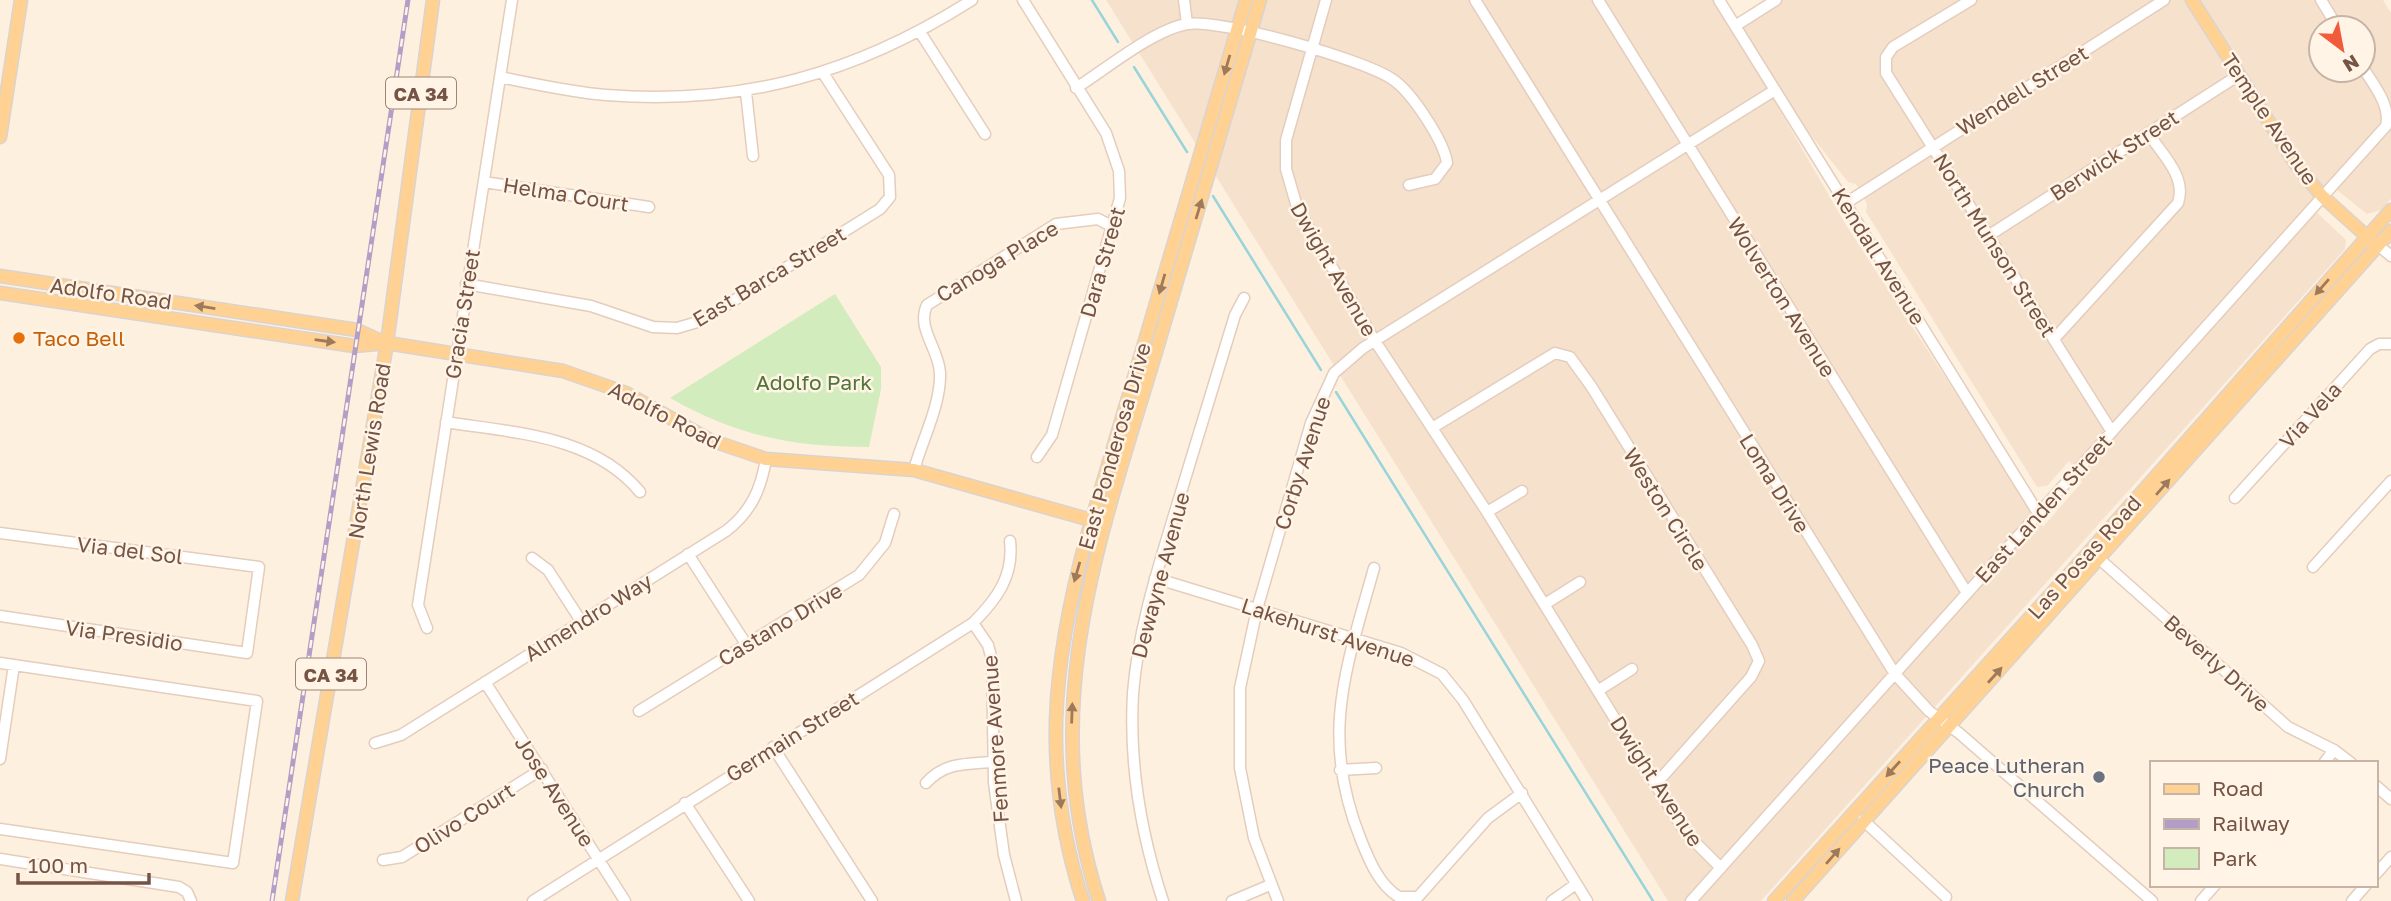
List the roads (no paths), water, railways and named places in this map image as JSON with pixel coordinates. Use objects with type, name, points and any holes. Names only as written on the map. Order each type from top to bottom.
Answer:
[{"type":"main road","points":[[0,138],[21,0]]},
{"type":"main road","name":"North Lewis Road","points":[[292,901],[387,343],[433,0]]},
{"type":"main road","name":"East Ponderosa Drive","points":[[1244,30],[1246,0]]},
{"type":"main road","name":"East Ponderosa Drive","points":[[1083,901],[1073,869],[1060,799],[1056,693],[1065,626],[1244,30],[1260,0]]},
{"type":"main road","name":"Temple Avenue","points":[[2192,0],[2295,163],[2322,196],[2378,245]]},
{"type":"main road","name":"Las Posas Road","points":[[2095,555],[2391,210]]},
{"type":"main road","name":"Las Posas Road","points":[[1774,901],[1944,722],[2391,231]]},
{"type":"main road","name":"Adolfo Road","points":[[0,276],[357,330],[387,343]]},
{"type":"main road","name":"Adolfo Road","points":[[0,293],[354,346],[387,343],[538,366],[589,378],[626,393],[692,432],[766,459],[914,470],[1098,523]]},
{"type":"main road","name":"East Ponderosa Drive","points":[[1098,523],[1076,648],[1071,744],[1073,785],[1085,852],[1099,901]]},
{"type":"main road","name":"Las Posas Road","points":[[1793,901],[1944,722]]},
{"type":"street","name":"Gracia Street","points":[[427,628],[418,605],[512,0]]},
{"type":"street","points":[[500,77],[571,90],[628,96],[676,97],[746,92],[823,73],[920,32],[972,0]]},
{"type":"street","name":"Dara Street","points":[[1023,0],[1114,151],[1121,184],[1114,227],[1052,435],[1037,457]]},
{"type":"street","points":[[1184,0],[1187,24]]},
{"type":"street","name":"Dwight Avenue","points":[[1326,0],[1286,140],[1289,184],[1297,207],[1375,341],[1487,512],[1655,785],[1690,838],[1721,868]]},
{"type":"street","name":"Loma Drive","points":[[1475,0],[1895,674],[1944,722],[2152,901]]},
{"type":"street","name":"Wolverton Avenue","points":[[1598,0],[1967,593]]},
{"type":"street","name":"Kendall Avenue","points":[[1719,0],[2038,513]]},
{"type":"street","points":[[1735,26],[1776,0]]},
{"type":"street","name":"North Munson Street","points":[[1971,0],[1893,47],[1886,57],[1888,78],[2112,432]]},
{"type":"street","name":"Wendell Street","points":[[1846,203],[2164,0]]},
{"type":"street","points":[[1076,88],[1149,42],[1187,24],[1208,23],[1244,30],[1311,49],[1385,74],[1410,95],[1440,144],[1447,163],[1435,179],[1409,185]]},
{"type":"street","points":[[920,32],[985,134]]},
{"type":"street","name":"East Barca Street","points":[[467,284],[592,306],[653,327],[685,326],[701,321],[880,209],[890,197],[892,189],[889,176],[823,73]]},
{"type":"street","name":"Berwick Street","points":[[1988,236],[2239,75]]},
{"type":"street","points":[[2373,84],[2390,113]]},
{"type":"street","name":"Corby Avenue","points":[[1278,901],[1254,838],[1239,748],[1240,688],[1257,609],[1317,407],[1334,373],[1375,341],[1775,90]]},
{"type":"street","points":[[746,92],[753,156]]},
{"type":"street","name":"East Landen Street","points":[[1691,901],[2386,126],[2390,113]]},
{"type":"street","points":[[2054,339],[2178,203],[2181,186],[2178,178],[2148,133]]},
{"type":"street","name":"Helma Court","points":[[484,182],[649,207]]},
{"type":"street","name":"Canoga Place","points":[[914,470],[940,383],[937,358],[922,320],[927,305],[1056,224],[1098,219],[1114,227]]},
{"type":"street","name":"Temple Avenue","points":[[2378,245],[2391,256]]},
{"type":"street","name":"Dewayne Avenue","points":[[1163,901],[1142,823],[1133,726],[1138,655],[1155,578],[1235,315],[1244,298]]},
{"type":"street","name":"Via Vela","points":[[2235,498],[2370,349],[2379,344],[2391,344]]},
{"type":"street","name":"Weston Circle","points":[[1432,428],[1555,353],[1570,357],[1591,386],[1752,645],[1759,661],[1751,677],[1655,785]]},
{"type":"street","points":[[446,422],[535,437],[579,449],[613,465],[640,492]]},
{"type":"street","name":"Almendro Way","points":[[376,743],[401,735],[726,531],[746,512],[759,489],[766,459]]},
{"type":"street","points":[[2313,567],[2391,481]]},
{"type":"street","points":[[1487,512],[1522,491]]},
{"type":"street","name":"Castano Drive","points":[[639,711],[867,568],[885,543],[894,514]]},
{"type":"street","name":"Via del Sol","points":[[0,533],[259,567],[247,653]]},
{"type":"street","name":"Germain Street","points":[[533,901],[972,623],[1002,589],[1012,567],[1010,541]]},
{"type":"street","points":[[688,554],[746,644]]},
{"type":"street","name":"Beverly Drive","points":[[2095,555],[2288,727],[2334,750],[2348,761]]},
{"type":"street","points":[[532,558],[548,570],[581,621]]},
{"type":"street","points":[[1374,568],[1340,701],[1340,770],[1350,810],[1372,863],[1385,885],[1403,898],[1412,899],[1424,893],[1488,818],[1522,793]]},
{"type":"street","name":"Lakehurst Avenue","points":[[1155,578],[1410,656],[1442,674],[1463,699],[1587,901]]},
{"type":"street","points":[[1545,604],[1580,582]]},
{"type":"street","name":"Via Presidio","points":[[0,616],[247,653]]},
{"type":"street","name":"Fenmore Avenue","points":[[972,623],[988,645],[992,660],[992,762],[1004,855],[1016,901]]},
{"type":"street","points":[[0,663],[257,701],[233,863],[0,829]]},
{"type":"street","points":[[0,759],[4,710],[14,665]]},
{"type":"street","points":[[1599,690],[1632,669]]},
{"type":"street","name":"Jose Avenue","points":[[485,682],[625,901]]},
{"type":"street","points":[[773,747],[872,901]]},
{"type":"street","points":[[2325,761],[2334,750]]},
{"type":"street","points":[[926,783],[936,772],[948,766],[992,762]]},
{"type":"street","points":[[1340,770],[1377,768]]},
{"type":"street","name":"Olivo Court","points":[[383,860],[402,857],[542,769]]},
{"type":"street","points":[[2377,787],[2391,799]]},
{"type":"street","points":[[685,803],[748,901]]},
{"type":"street","points":[[1863,820],[1946,897]]},
{"type":"street","points":[[2377,873],[2391,857]]},
{"type":"street","points":[[0,859],[178,887],[189,897]]},
{"type":"street","points":[[1232,901],[1270,884]]},
{"type":"street","points":[[1552,901],[1576,884]]},
{"type":"street","points":[[2201,901],[2213,887]]},
{"type":"street","points":[[2352,901],[2364,887]]},
{"type":"waterway","points":[[1092,0],[1118,42]]},
{"type":"waterway","points":[[1134,67],[1187,152]]},
{"type":"waterway","points":[[1213,196],[1321,370]]},
{"type":"waterway","points":[[1336,392],[1653,901]]},
{"type":"railway","points":[[272,901],[408,0]]},
{"type":"place","name":"Taco Bell","points":[[19,338]]},
{"type":"place","name":"Peace Lutheran Church","points":[[2099,777]]},
{"type":"park label","name":"Adolfo Park","points":[[814,382]]}]
